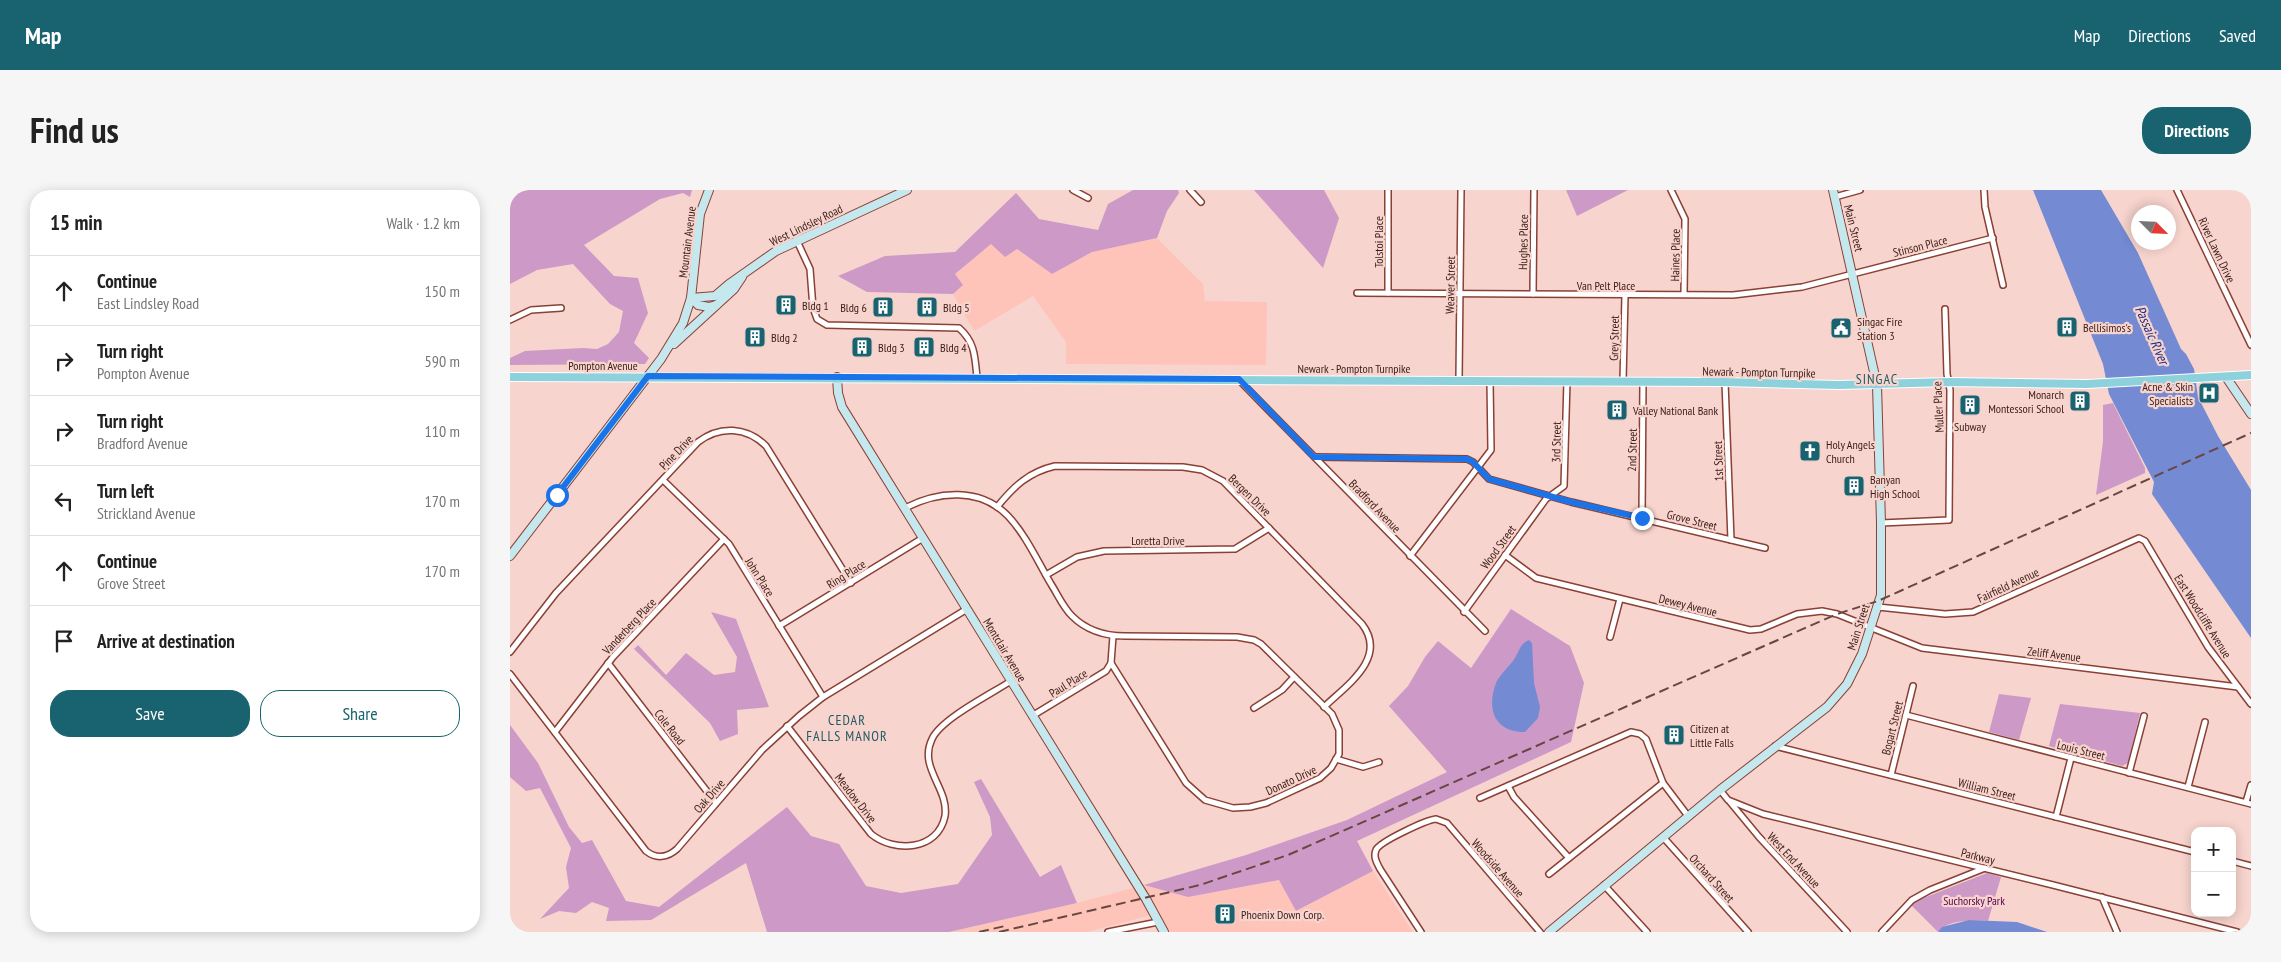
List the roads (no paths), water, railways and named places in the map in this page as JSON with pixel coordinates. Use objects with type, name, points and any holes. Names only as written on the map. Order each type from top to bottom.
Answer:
[{"type":"main road","name":"Newark - Pompton Turnpike","points":[[1266,380],[1624,381],[1877,385],[1949,382],[2087,384],[2251,375]]},
{"type":"main road","name":"Pompton Avenue","points":[[510,377],[648,376],[1266,380]]},
{"type":"street","name":"Mountain Avenue","points":[[691,298],[700,214],[709,190]]},
{"type":"street","name":"West Lindsley Road","points":[[691,298],[715,296],[766,258],[797,241],[906,190]]},
{"type":"street","points":[[1073,190],[1088,198]]},
{"type":"street","points":[[1190,190],[1201,202]]},
{"type":"street","name":"Tolstoi Place","points":[[1388,190],[1388,293]]},
{"type":"street","name":"Weaver Street","points":[[1459,380],[1461,190]]},
{"type":"street","name":"Hughes Place","points":[[1533,294],[1534,190]]},
{"type":"street","name":"Haines Place","points":[[1672,190],[1685,219],[1684,294]]},
{"type":"street","points":[[1834,193],[1860,190]]},
{"type":"street","points":[[1984,190],[2003,285]]},
{"type":"street","name":"River Lawn Drive","points":[[2177,190],[2251,345]]},
{"type":"street","name":"Main Street","points":[[1549,932],[1688,816],[1827,706],[1839,695],[1854,672],[1881,595],[1877,385],[1834,193]]},
{"type":"street","name":"Stinson Place","points":[[1853,273],[1993,238]]},
{"type":"street","points":[[797,241],[810,269],[813,308],[817,320],[827,325],[959,328],[968,336],[975,352],[977,378]]},
{"type":"street","name":"Van Pelt Place","points":[[1356,293],[1733,295],[1802,287],[1853,273]]},
{"type":"street","name":"West Lindsley Road","points":[[670,347],[734,289],[745,274]]},
{"type":"street","name":"Grey Street","points":[[1624,381],[1625,295]]},
{"type":"street","points":[[691,298],[698,305],[709,307],[719,303]]},
{"type":"street","points":[[510,556],[670,347],[686,318],[691,298]]},
{"type":"street","points":[[510,320],[532,310],[561,308]]},
{"type":"street","name":"Muller Place","points":[[1881,523],[1948,521],[1950,515],[1949,382],[1947,374],[1945,309]]},
{"type":"street","name":"Montclair Avenue","points":[[837,377],[838,393],[842,407],[1141,890],[1164,932]]},
{"type":"street","points":[[2226,377],[2251,414]]},
{"type":"street","name":"Bradford Avenue","points":[[1239,379],[1464,612],[1485,631]]},
{"type":"street","points":[[1410,556],[1491,450],[1490,381]]},
{"type":"street","name":"3rd Street","points":[[1550,496],[1564,486],[1566,482],[1567,381]]},
{"type":"street","name":"2nd Street","points":[[1642,518],[1643,382]]},
{"type":"street","name":"1st Street","points":[[1725,382],[1731,540]]},
{"type":"street","name":"Pine Drive","points":[[510,652],[556,593],[698,442],[707,436],[728,430],[751,435],[762,442],[770,451],[851,583]]},
{"type":"street","name":"Grove Street","points":[[1314,457],[1461,458],[1473,462],[1489,479],[1550,496],[1765,548]]},
{"type":"street","name":"Bergen Drive","points":[[997,507],[1012,488],[1026,477],[1055,466],[1183,466],[1202,470],[1224,482],[1362,624],[1369,634],[1370,651],[1366,665],[1324,707]]},
{"type":"street","name":"John Place","points":[[663,480],[724,539],[823,697]]},
{"type":"street","points":[[905,508],[924,499],[948,494],[974,496],[997,507],[1014,524],[1062,604],[1073,617],[1087,627],[1113,636],[1246,638],[1254,640],[1266,647],[1335,719],[1339,730],[1340,745],[1336,759],[1363,767],[1379,762]]},
{"type":"street","name":"Wood Street","points":[[1464,612],[1550,496]]},
{"type":"street","name":"Loretta Drive","points":[[1046,575],[1077,557],[1104,551],[1235,549],[1270,528]]},
{"type":"street","name":"Ring Place","points":[[779,626],[923,538]]},
{"type":"street","name":"Fairfield Avenue","points":[[1878,607],[1945,614],[1973,612],[2139,538]]},
{"type":"street","name":"East Woodcliffe Avenue","points":[[2139,538],[2145,541],[2208,647],[2251,704]]},
{"type":"street","name":"Vanderberg Place","points":[[555,732],[608,663],[724,539]]},
{"type":"street","name":"Dewey Avenue","points":[[1505,555],[1536,578],[1750,630],[1761,629],[1798,614],[1813,611],[1838,614],[1870,629]]},
{"type":"street","points":[[1610,637],[1620,599]]},
{"type":"street","name":"Oak Drive","points":[[510,674],[646,851],[653,856],[666,856],[674,852],[762,750],[787,726],[823,697],[967,610]]},
{"type":"street","name":"Zeliff Avenue","points":[[1870,629],[1922,648],[2238,687]]},
{"type":"street","points":[[1111,663],[1113,636]]},
{"type":"street","name":"Cole Road","points":[[608,663],[716,803]]},
{"type":"street","name":"Paul Place","points":[[1032,716],[1106,671],[1111,663]]},
{"type":"street","name":"Donato Drive","points":[[1111,663],[1186,783],[1205,800],[1232,808],[1250,807],[1266,802],[1320,778],[1331,768],[1336,759]]},
{"type":"street","points":[[1254,708],[1282,690],[1294,676]]},
{"type":"street","name":"Meadow Drive","points":[[787,726],[871,834],[882,842],[894,846],[914,846],[933,836],[940,828],[944,817],[943,798],[928,763],[928,751],[934,735],[945,723],[1011,681]]},
{"type":"street","name":"Bogart Street","points":[[1891,774],[1913,686]]},
{"type":"street","name":"Louis Street","points":[[1906,715],[2249,803]]},
{"type":"street","points":[[2129,773],[2144,716]]},
{"type":"street","points":[[2188,787],[2205,722]]},
{"type":"street","points":[[1480,798],[1631,732],[1640,734],[1646,739],[1663,783],[1688,816]]},
{"type":"street","name":"William Street","points":[[1775,746],[2191,851]]},
{"type":"street","points":[[2056,817],[2071,758]]},
{"type":"street","points":[[1549,874],[1663,783]]},
{"type":"street","points":[[2249,803],[2251,785]]},
{"type":"street","points":[[1508,786],[1514,796],[1570,858]]},
{"type":"street","points":[[1720,790],[1728,800]]},
{"type":"street","name":"Parkway","points":[[1728,800],[1779,818],[2237,932]]},
{"type":"street","name":"West End Avenue","points":[[1728,800],[1759,837],[1847,932]]},
{"type":"street","name":"Woodside Avenue","points":[[1422,932],[1380,869],[1375,859],[1375,853],[1383,843],[1427,822],[1439,819],[1447,823],[1540,932]]},
{"type":"street","name":"Orchard Street","points":[[1663,837],[1748,932]]},
{"type":"street","points":[[2236,862],[2251,866]]},
{"type":"street","points":[[1882,932],[1912,900],[1930,890],[1985,868]]},
{"type":"street","points":[[1604,885],[1647,932]]},
{"type":"street","points":[[2102,897],[2117,932]]},
{"type":"street","points":[[1108,932],[1158,922]]},
{"type":"street","points":[[510,928],[513,932]]},
{"type":"water","name":"Passaic River","points":[[2033,190],[2101,190],[2131,241],[2131,250],[2136,250],[2138,253],[2181,349],[2194,369],[2198,397],[2218,436],[2251,490],[2251,638],[2152,494],[2154,482],[2109,394],[2103,364]]},
{"type":"water","points":[[1529,640],[1532,643],[1534,683],[1540,707],[1538,718],[1525,732],[1515,731],[1500,724],[1493,710],[1492,702],[1496,683],[1500,676],[1513,661],[1522,645]]},
{"type":"water","points":[[1969,920],[2017,922],[2047,932],[1938,932],[1942,927]]},
{"type":"railway","points":[[999,932],[1200,885],[1288,855],[1837,614],[1878,601],[2251,433]]},
{"type":"railway","points":[[979,932],[1005,926]]},
{"type":"place","name":"Bldg 1","points":[[786,305]]},
{"type":"place","name":"Bldg 6","points":[[883,307]]},
{"type":"place","name":"Bldg 5","points":[[927,307]]},
{"type":"place","name":"Bellisimos's","points":[[2067,327]]},
{"type":"place","name":"Singac Fire Station 3","points":[[1841,328]]},
{"type":"place","name":"Bldg 2","points":[[755,337]]},
{"type":"place","name":"Bldg 3","points":[[862,347]]},
{"type":"place","name":"Bldg 4","points":[[924,347]]},
{"type":"place","name":"Acne & Skin Specialists","points":[[2209,393]]},
{"type":"place","name":"Monarch Montessori School","points":[[2080,401]]},
{"type":"place","name":"Subway","points":[[1970,405]]},
{"type":"place","name":"Valley National Bank","points":[[1617,410]]},
{"type":"place","name":"Holy Angels Church","points":[[1810,451]]},
{"type":"place","name":"Banyan High School","points":[[1854,486]]},
{"type":"place","name":"Citizen at Little Falls","points":[[1674,735]]},
{"type":"place","name":"Phoenix Down Corp.","points":[[1225,914]]},
{"type":"district","name":"SINGAC","points":[[1877,379]]},
{"type":"district","name":"CEDAR FALLS MANOR","points":[[847,728]]},
{"type":"park label","name":"Suchorsky Park","points":[[1974,900]]}]
